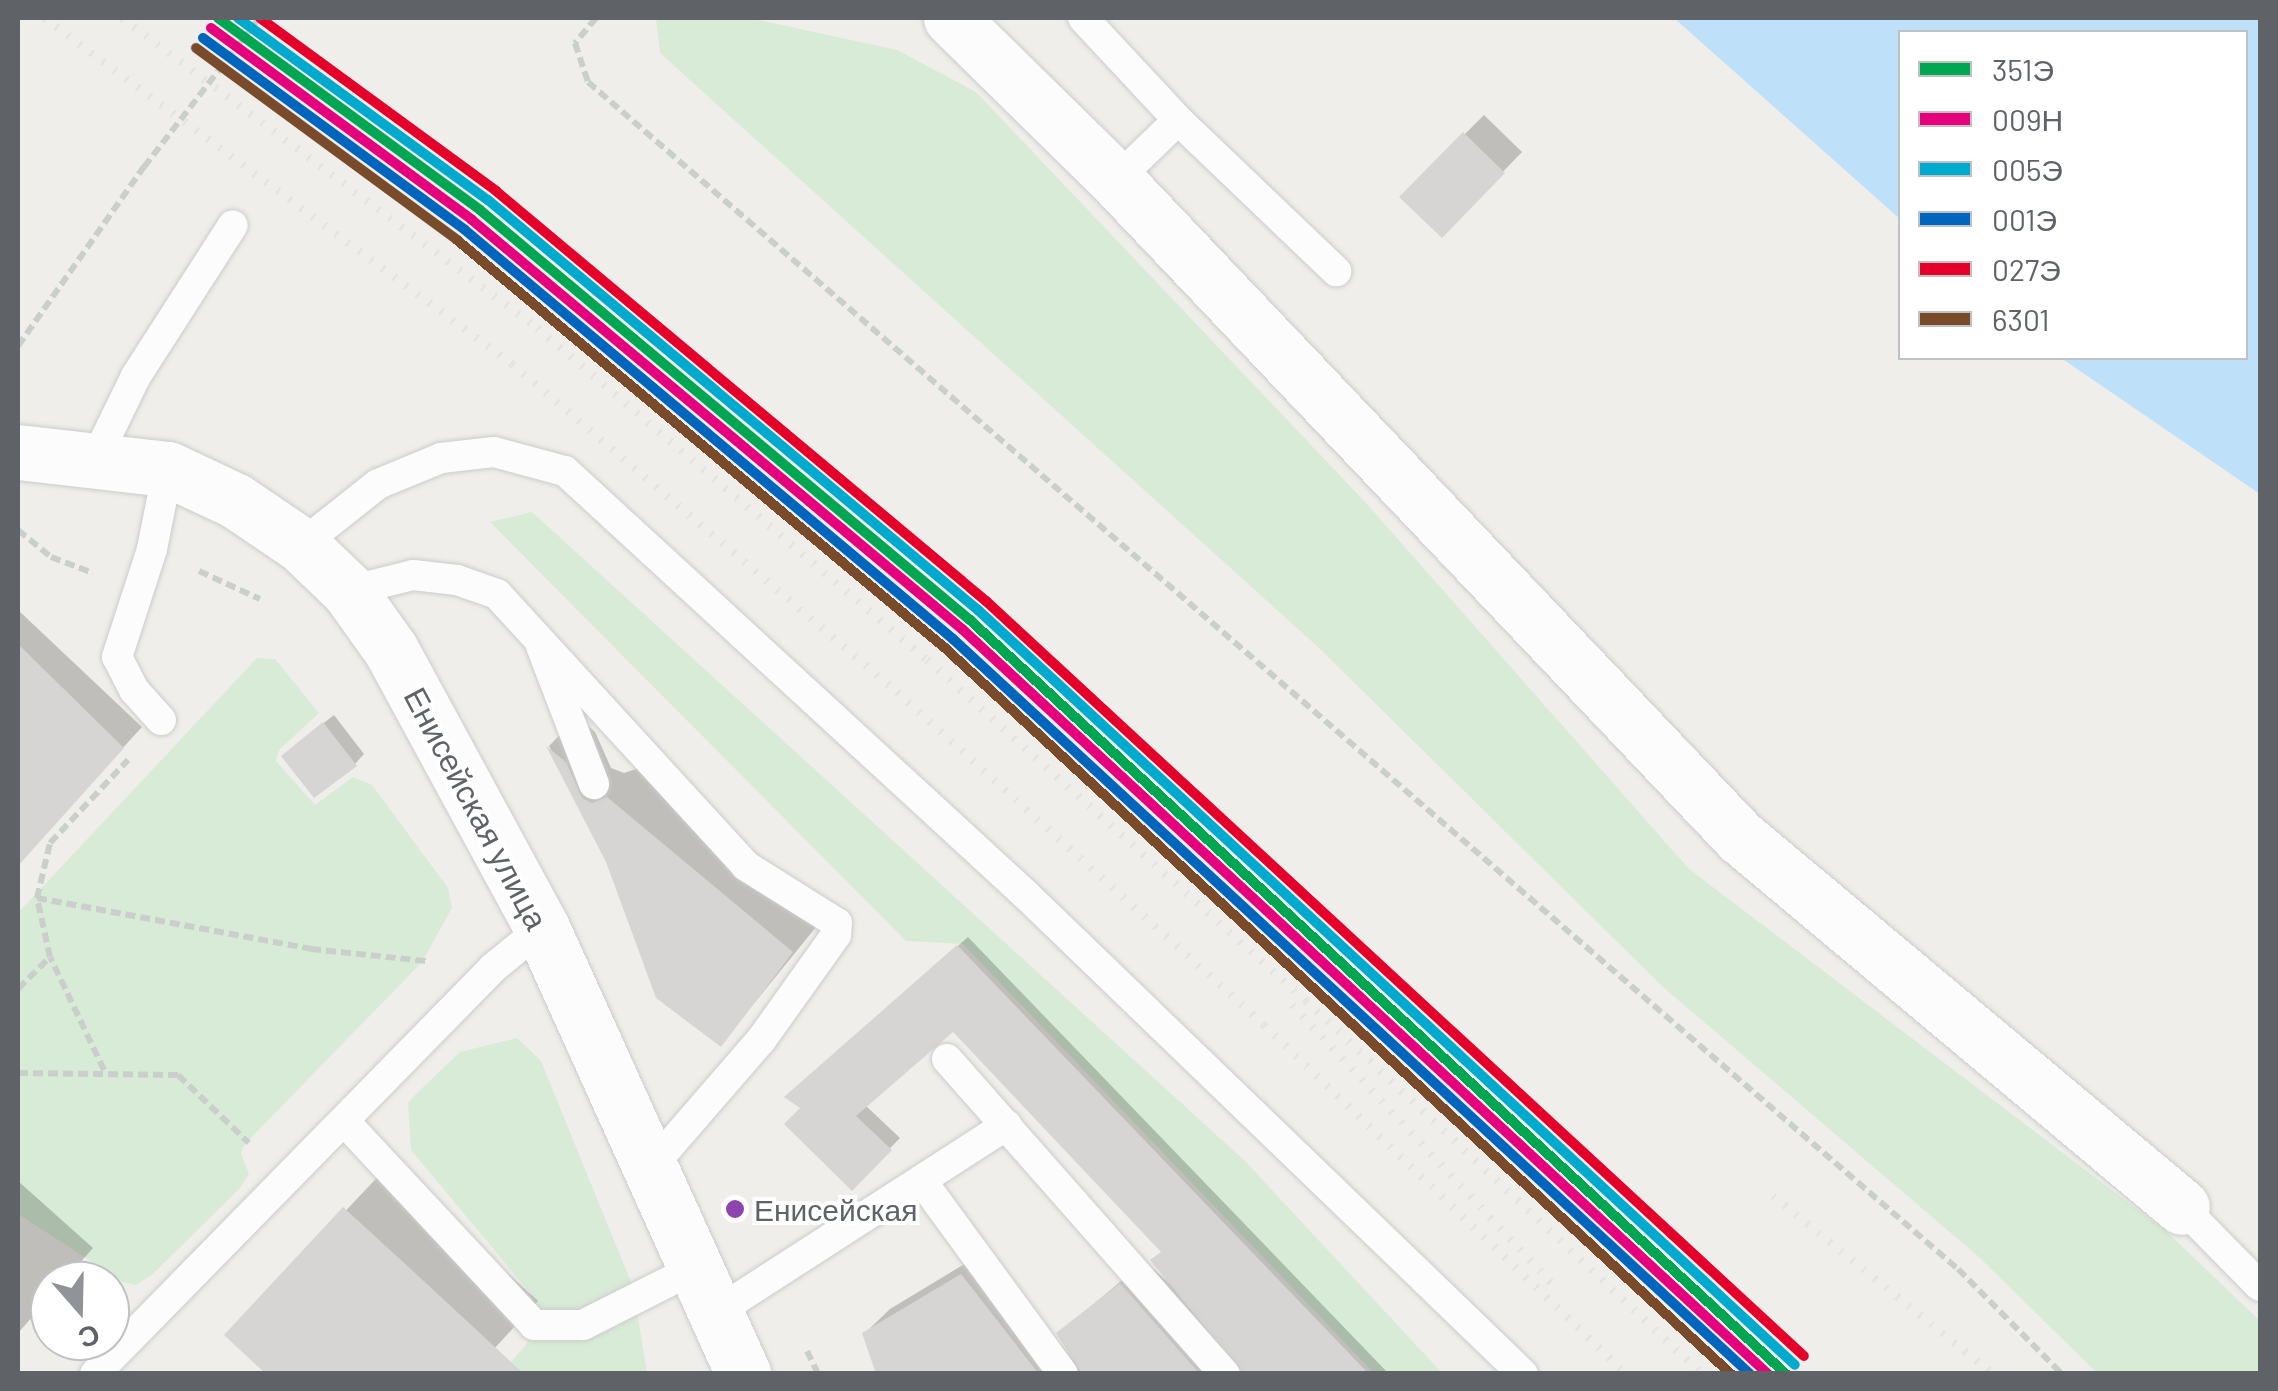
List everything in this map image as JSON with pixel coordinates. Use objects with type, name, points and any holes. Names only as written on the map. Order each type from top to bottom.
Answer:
[{"type":"street","points":[[951,18],[1116,180],[1740,837],[2182,1207]]},
{"type":"street","name":"Енисейская улица","points":[[18,452],[168,468],[236,501],[302,545],[349,591],[391,650],[542,928],[743,1374]]},
{"type":"lane","points":[[1083,18],[1178,120],[1336,271]]},
{"type":"lane","points":[[1116,180],[1178,120]]},
{"type":"lane","points":[[96,458],[136,376],[233,225]]},
{"type":"lane","points":[[302,545],[378,484],[440,458],[494,452],[566,471],[1024,893],[1523,1374]]},
{"type":"lane","points":[[160,720],[134,690],[117,657],[138,579],[152,548],[168,468]]},
{"type":"lane","points":[[349,591],[413,575],[457,580],[497,594],[535,629],[746,866],[838,922],[836,935],[761,1040],[652,1166]]},
{"type":"lane","points":[[535,629],[594,784]]},
{"type":"lane","points":[[95,1374],[493,968],[542,928]]},
{"type":"lane","points":[[947,1059],[1225,1374]]},
{"type":"lane","points":[[345,1122],[534,1324],[583,1325],[706,1291],[924,1184],[936,1165],[1007,1124]]},
{"type":"lane","points":[[924,1184],[1063,1374]]},
{"type":"lane","points":[[2182,1207],[2260,1286]]},
{"type":"path","points":[[18,346],[144,168],[259,18]]},
{"type":"path","points":[[596,18],[575,43],[588,82],[1958,1269],[2062,1374]]},
{"type":"path","points":[[18,530],[50,558],[98,575],[138,579],[173,570],[202,572],[270,606]]},
{"type":"path","points":[[104,1070],[50,958],[38,898],[50,843],[124,764]]},
{"type":"path","points":[[38,898],[311,949],[493,968]]},
{"type":"path","points":[[18,989],[50,958]]},
{"type":"path","points":[[18,1073],[104,1070],[178,1075],[251,1146]]},
{"type":"green space","points":[[656,18],[749,18],[897,50],[976,92],[1366,503],[1689,869],[2167,1232],[2260,1321],[2260,1373],[2097,1373],[1979,1257],[1663,987],[1318,647],[660,53]]},
{"type":"green space","points":[[532,512],[1245,1161],[1442,1373],[1374,1373],[963,944],[906,941],[490,522]]},
{"type":"green space","points":[[257,658],[275,659],[319,713],[279,750],[276,761],[315,805],[353,777],[372,785],[448,888],[452,908],[422,962],[245,1144],[241,1153],[249,1174],[239,1189],[153,1274],[136,1285],[130,1284],[130,1261],[91,1261],[18,1214],[18,913]]},
{"type":"green space","points":[[517,1038],[541,1061],[633,1287],[647,1373],[501,1373],[526,1345],[536,1314],[530,1293],[411,1150],[408,1103],[416,1094],[460,1052]]},
{"type":"water","points":[[1674,18],[2260,18],[2260,494],[2064,360],[2248,360],[2248,30],[1898,30],[1898,217]]},
{"type":"building","points":[[1463,132],[1505,173],[1442,238],[1399,197]]},
{"type":"building","points":[[18,644],[124,748],[18,866]]},
{"type":"building","points":[[323,722],[357,766],[314,798],[281,756]]},
{"type":"building","points":[[546,746],[566,762],[582,798],[592,803],[607,797],[793,952],[721,1047],[656,998],[606,862]]},
{"type":"building","points":[[957,945],[1369,1374],[1243,1374],[1150,1260],[1161,1252],[953,1032],[856,1116],[892,1150],[852,1191],[784,1124],[800,1108],[784,1097]]},
{"type":"building","points":[[343,1207],[524,1374],[266,1374],[224,1335]]},
{"type":"building","points":[[961,1274],[1039,1374],[876,1374],[862,1333]]},
{"type":"building","points":[[1120,1283],[1200,1374],[1082,1374],[1056,1333]]},
{"type":"railway","points":[[44,18],[512,364],[897,692],[1264,1025],[1626,1374]]},
{"type":"railway","points":[[122,18],[537,328],[927,660],[1306,1001],[1702,1374]]},
{"type":"railway","points":[[1292,1005],[1558,1290]]},
{"type":"railway","points":[[1773,1196],[1993,1374]]},
{"type":"transit line","name":"351Э","points":[[218,18],[480,210],[970,620],[1786,1374]]},
{"type":"transit line","name":"005Э","points":[[238,18],[488,200],[978,610],[1795,1365]]},
{"type":"transit line","name":"027Э","points":[[260,18],[496,191],[986,601],[1804,1356]]},
{"type":"transit line","name":"009Н","points":[[211,28],[472,220],[962,629],[1768,1374]]},
{"type":"transit line","name":"001Э","points":[[203,38],[465,230],[953,639],[1750,1374]]},
{"type":"transit line","name":"6301","points":[[196,48],[457,240],[945,648],[1731,1374]]},
{"type":"place","name":"Енисейская","points":[[735,1209]]}]
